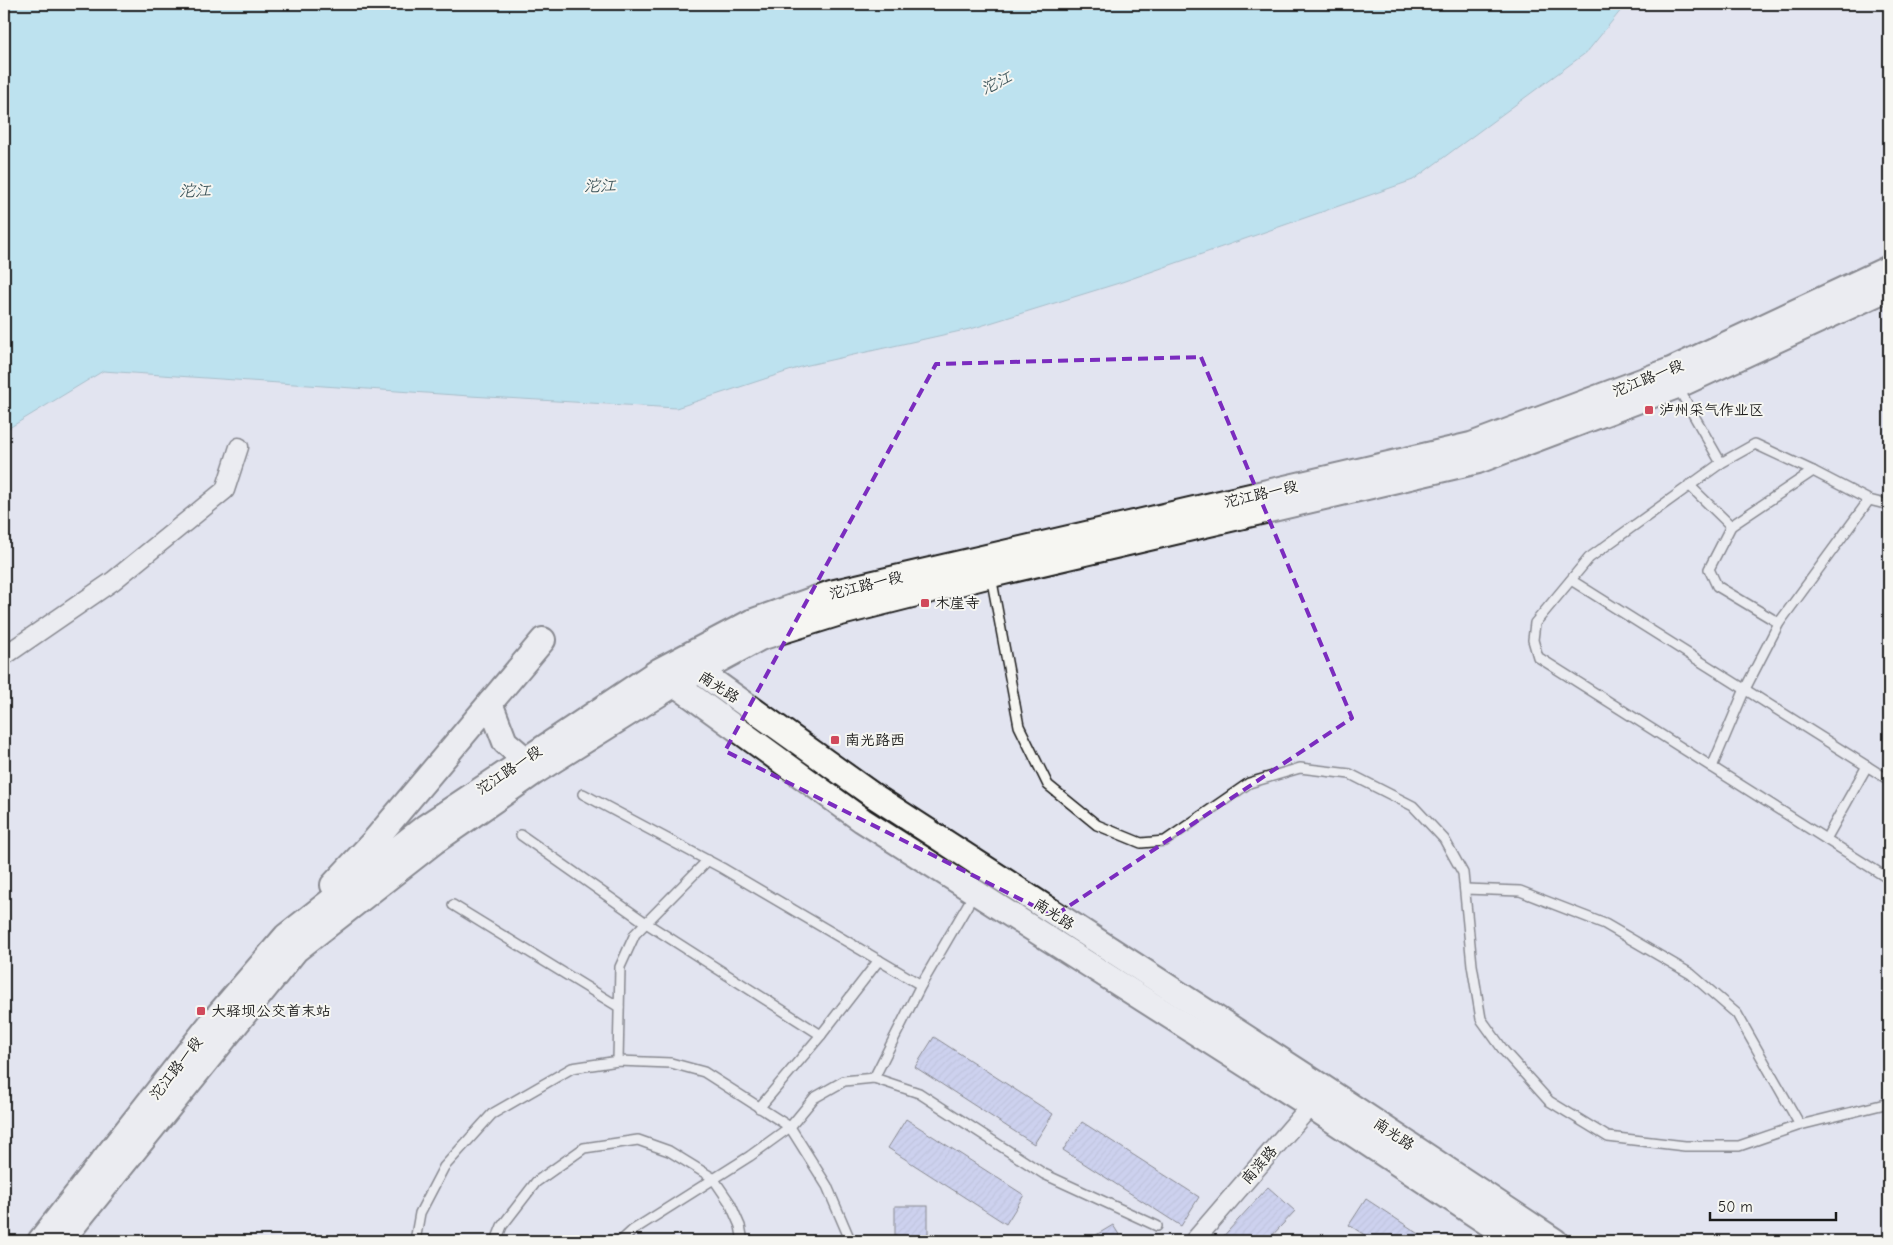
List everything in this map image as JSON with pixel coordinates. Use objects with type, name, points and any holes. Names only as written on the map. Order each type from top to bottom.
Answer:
[{"type":"street","name":"沱江路一段","points":[[1674,378],[1889,268]]},
{"type":"street","name":"沱江路一段","points":[[699,671],[760,638],[991,565],[1471,445],[1674,378],[1889,288]]},
{"type":"street","points":[[4,656],[113,581],[225,490],[239,447]]},
{"type":"street","name":"沱江路一段","points":[[61,1241],[291,943],[667,677],[751,622],[831,593],[991,565]]},
{"type":"street","points":[[291,943],[543,640]]},
{"type":"street","name":"南光路","points":[[667,677],[699,671],[871,794],[1317,1097],[1516,1241]]},
{"type":"street","name":"沱江路一段","points":[[40,1241],[212,1022],[343,892],[425,827],[525,760],[667,677]]},
{"type":"street","name":"南光路","points":[[667,677],[862,820],[1555,1241]]},
{"type":"street","points":[[490,703],[505,742],[525,760]]},
{"type":"street","name":"南滨路","points":[[1194,1241],[1317,1097]]},
{"type":"lane","points":[[1674,378],[1721,463]]},
{"type":"lane","points":[[1889,505],[1869,500],[1755,444],[1721,463],[1589,558],[1535,623],[1533,640],[1538,657],[1889,879]]},
{"type":"lane","points":[[1779,623],[1717,586],[1710,569],[1731,526],[1813,471]]},
{"type":"lane","points":[[1689,485],[1731,526]]},
{"type":"lane","points":[[1712,767],[1745,689],[1779,623],[1869,500]]},
{"type":"lane","points":[[991,565],[1019,726],[1048,785],[1097,824],[1142,843],[1165,841],[1249,783],[1300,768],[1350,774],[1413,806],[1444,839],[1463,873],[1472,965],[1481,1019],[1504,1051],[1549,1101],[1608,1136],[1685,1146],[1739,1146],[1800,1125],[1889,1103]]},
{"type":"lane","points":[[1571,580],[1889,780]]},
{"type":"lane","points":[[1826,839],[1867,766]]},
{"type":"lane","points":[[583,794],[708,860],[921,985]]},
{"type":"lane","points":[[521,835],[646,923],[821,1035]]},
{"type":"lane","points":[[618,1061],[620,967],[635,934],[708,860]]},
{"type":"lane","points":[[1464,889],[1520,891],[1605,924],[1691,974],[1737,1014],[1800,1125]]},
{"type":"lane","points":[[874,1078],[921,985],[976,891]]},
{"type":"lane","points":[[453,905],[619,1007]]},
{"type":"lane","points":[[759,1108],[821,1035],[879,960]]},
{"type":"lane","points":[[415,1241],[420,1213],[444,1167],[492,1114],[572,1068],[618,1061],[671,1063],[704,1072],[790,1127],[827,1186],[849,1241]]},
{"type":"lane","points":[[621,1241],[633,1230],[750,1156],[790,1127],[814,1098],[844,1081],[874,1078],[919,1093],[1044,1174],[1158,1226]]},
{"type":"lane","points":[[496,1241],[502,1226],[536,1182],[584,1148],[638,1140],[669,1151],[713,1178],[730,1203],[740,1226],[743,1241]]},
{"type":"highlighted area","points":[[1201,357],[1352,718],[1054,916],[725,751],[936,364]]},
{"type":"water","name":"沱江","points":[[4,4],[1626,4],[1587,52],[1413,180],[1119,283],[974,328],[804,366],[676,408],[103,371],[4,431]]},
{"type":"building","points":[[934,1037],[1053,1114],[1034,1144],[915,1067]]},
{"type":"building","points":[[906,1119],[1024,1195],[1006,1224],[888,1148]]},
{"type":"building","points":[[1082,1122],[1199,1197],[1181,1226],[1063,1150]]},
{"type":"building","points":[[1268,1187],[1295,1211],[1267,1241],[1219,1241]]},
{"type":"building","points":[[1366,1199],[1430,1241],[1374,1241],[1349,1225]]},
{"type":"building","points":[[895,1206],[928,1206],[928,1241],[895,1241]]},
{"type":"building","points":[[1113,1225],[1123,1241],[1086,1241]]},
{"type":"place","name":"泸州采气作业区","points":[[1649,410]]},
{"type":"place","name":"木崖寺","points":[[925,603]]},
{"type":"place","name":"南光路西","points":[[835,740]]},
{"type":"place","name":"大驿坝公交首末站","points":[[201,1011]]}]
